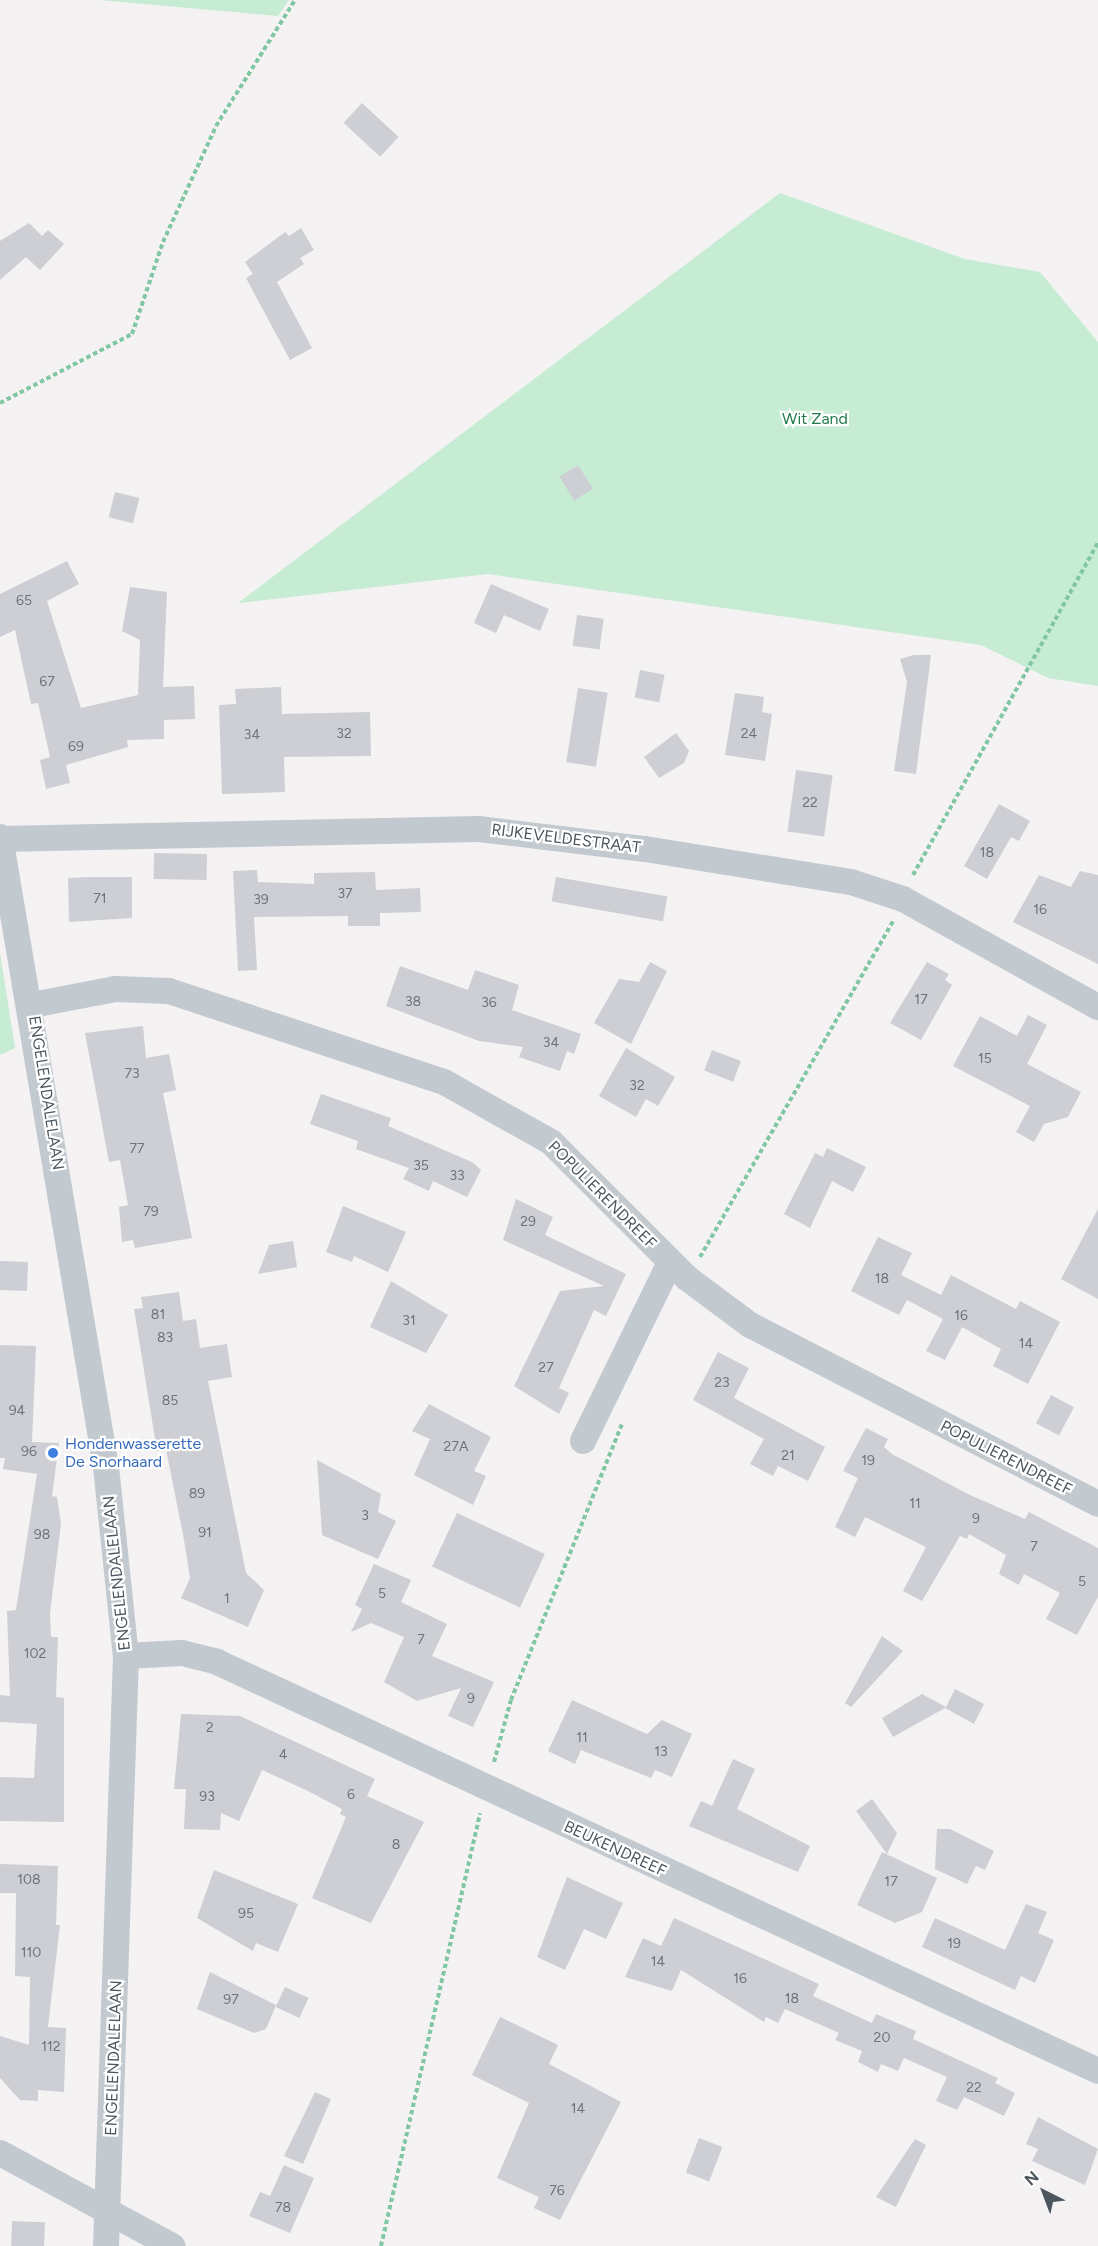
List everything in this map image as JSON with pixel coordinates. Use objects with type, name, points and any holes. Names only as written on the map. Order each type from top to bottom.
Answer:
[{"type":"street","name":"RIJKEVELDESTRAAT","points":[[0,838],[479,829],[645,849],[851,882],[903,899],[1098,1007]]},
{"type":"street","name":"ENGELENDALELAAN","points":[[0,838],[32,1005],[106,1467],[126,1656],[106,2246]]},
{"type":"street","name":"POPULIERENDREEF","points":[[32,1005],[115,989],[169,991],[444,1082],[551,1142],[670,1263],[750,1325],[1098,1504]]},
{"type":"street","points":[[583,1441],[670,1263]]},
{"type":"street","name":"BEUKENDREEF","points":[[126,1656],[182,1653],[217,1662],[486,1789],[1098,2071]]},
{"type":"street","points":[[0,2153],[172,2246]]},
{"type":"path","points":[[0,403],[132,334],[163,242],[216,126],[295,0]]},
{"type":"path","points":[[381,2246],[486,1789],[511,1700],[628,1411]]},
{"type":"green space","points":[[99,0],[289,0],[278,16]]},
{"type":"green space","name":"Wit Zand","points":[[780,193],[965,259],[1040,272],[1098,342],[1098,686],[1048,678],[981,645],[488,574],[238,603]]},
{"type":"green space","points":[[0,953],[15,1048],[0,1055]]},
{"type":"building","points":[[362,103],[399,137],[380,157],[344,123]]},
{"type":"building","points":[[29,223],[42,236],[48,230],[64,244],[40,270],[26,257],[0,280],[0,241]]},
{"type":"building","points":[[301,228],[314,250],[300,258],[304,264],[277,282],[312,348],[290,360],[246,278],[253,274],[245,262],[285,232],[289,236]]},
{"type":"building","points":[[578,465],[593,489],[574,500],[559,477]]},
{"type":"building","points":[[115,492],[139,498],[133,523],[109,517]]},
{"type":"building","points":[[67,561],[79,584],[47,601],[81,708],[138,695],[140,640],[122,631],[130,587],[167,592],[163,687],[194,686],[195,719],[164,720],[164,739],[127,740],[128,747],[66,765],[70,783],[46,789],[40,760],[50,757],[38,703],[31,704],[15,630],[0,637],[0,594]]},
{"type":"building","points":[[491,584],[549,609],[540,631],[504,615],[496,633],[474,623]]},
{"type":"building","points":[[577,615],[604,619],[599,649],[573,646]]},
{"type":"building","points":[[914,655],[931,655],[916,774],[894,771],[907,682],[900,659]]},
{"type":"building","points":[[640,670],[665,675],[659,702],[635,697]]},
{"type":"building","points":[[281,687],[282,714],[370,712],[371,756],[284,757],[285,792],[222,794],[219,705],[236,704],[235,689]]},
{"type":"building","points":[[578,688],[608,693],[596,767],[566,762]]},
{"type":"building","points":[[735,693],[764,697],[762,712],[772,714],[765,761],[725,755]]},
{"type":"building","points":[[676,733],[689,751],[684,763],[659,778],[644,757]]},
{"type":"building","points":[[796,770],[833,775],[824,837],[787,831]]},
{"type":"building","points":[[999,804],[1030,821],[1019,841],[1011,837],[987,879],[964,866]]},
{"type":"building","points":[[154,853],[207,854],[207,880],[154,879]]},
{"type":"building","points":[[257,870],[258,882],[314,884],[314,873],[375,872],[376,890],[420,888],[421,912],[380,913],[380,926],[348,926],[348,916],[254,917],[257,970],[238,971],[233,871]]},
{"type":"building","points":[[1080,871],[1098,875],[1098,964],[1013,922],[1039,875],[1071,887]]},
{"type":"building","points":[[132,877],[132,918],[69,922],[68,878]]},
{"type":"building","points":[[556,877],[667,897],[663,921],[552,902]]},
{"type":"building","points":[[650,962],[667,971],[631,1044],[594,1023],[619,979],[639,982]]},
{"type":"building","points":[[927,962],[949,974],[945,980],[952,985],[921,1040],[890,1023]]},
{"type":"building","points":[[400,966],[468,990],[475,970],[519,985],[512,1010],[581,1034],[574,1054],[567,1051],[560,1071],[519,1057],[523,1047],[479,1041],[386,1006]]},
{"type":"building","points":[[1028,1015],[1047,1025],[1027,1064],[1081,1092],[1068,1117],[1044,1124],[1034,1142],[1016,1132],[1030,1106],[953,1066],[980,1016],[1017,1036]]},
{"type":"building","points":[[143,1026],[146,1058],[169,1054],[176,1090],[163,1093],[192,1238],[135,1248],[133,1240],[122,1242],[119,1207],[128,1205],[120,1160],[109,1162],[85,1033]]},
{"type":"building","points":[[626,1048],[675,1077],[658,1106],[646,1099],[636,1117],[599,1096]]},
{"type":"building","points":[[712,1050],[741,1061],[733,1082],[704,1071]]},
{"type":"building","points":[[321,1094],[391,1118],[388,1126],[472,1162],[481,1170],[467,1197],[433,1181],[429,1191],[403,1179],[409,1168],[356,1149],[358,1141],[310,1124]]},
{"type":"building","points":[[827,1148],[866,1167],[853,1192],[832,1181],[810,1228],[784,1214],[815,1153],[823,1157]]},
{"type":"building","points":[[516,1199],[553,1217],[545,1235],[626,1274],[606,1316],[594,1310],[559,1388],[569,1393],[559,1414],[514,1386],[560,1291],[604,1286],[503,1240]]},
{"type":"building","points":[[343,1206],[406,1232],[388,1272],[354,1256],[352,1262],[326,1252]]},
{"type":"building","points":[[1098,1209],[1098,1299],[1061,1279]]},
{"type":"building","points":[[878,1237],[912,1253],[901,1275],[941,1295],[951,1275],[1016,1309],[1020,1301],[1060,1322],[1028,1384],[993,1366],[1001,1349],[962,1327],[945,1360],[926,1351],[943,1319],[907,1300],[899,1315],[851,1291]]},
{"type":"building","points":[[293,1241],[297,1267],[258,1274],[269,1245]]},
{"type":"building","points":[[0,1261],[28,1262],[27,1291],[0,1290]]},
{"type":"building","points":[[391,1281],[448,1315],[426,1353],[370,1327]]},
{"type":"building","points":[[179,1292],[183,1321],[196,1319],[200,1348],[227,1344],[232,1377],[208,1381],[246,1573],[264,1590],[248,1627],[181,1598],[190,1578],[184,1540],[166,1449],[157,1451],[134,1309],[143,1308],[141,1297]]},
{"type":"building","points":[[0,1345],[36,1346],[32,1442],[59,1443],[52,1496],[57,1497],[61,1524],[50,1613],[51,1637],[58,1637],[56,1697],[64,1698],[64,1822],[0,1821],[0,1777],[34,1778],[37,1724],[0,1722],[0,1695],[10,1696],[7,1611],[16,1610],[37,1474],[3,1469],[5,1458],[0,1458]]},
{"type":"building","points":[[718,1352],[749,1368],[734,1398],[825,1447],[808,1481],[778,1466],[773,1476],[750,1464],[764,1439],[693,1400]]},
{"type":"building","points":[[1051,1395],[1074,1407],[1059,1435],[1036,1423]]},
{"type":"building","points":[[429,1404],[491,1437],[474,1471],[486,1476],[473,1505],[414,1475],[430,1439],[412,1431]]},
{"type":"building","points":[[866,1428],[888,1439],[884,1447],[892,1454],[970,1495],[1025,1519],[1029,1512],[1098,1548],[1098,1597],[1077,1635],[1046,1619],[1060,1593],[1024,1574],[1019,1585],[999,1574],[1006,1555],[969,1534],[967,1539],[960,1536],[922,1601],[903,1591],[926,1547],[865,1517],[855,1537],[835,1527],[858,1478],[843,1471]]},
{"type":"building","points":[[317,1460],[381,1494],[378,1512],[396,1521],[378,1559],[322,1535]]},
{"type":"building","points":[[457,1513],[545,1554],[520,1607],[432,1566]]},
{"type":"building","points":[[374,1564],[411,1580],[401,1602],[447,1624],[432,1656],[494,1682],[473,1727],[448,1716],[461,1688],[417,1701],[384,1682],[404,1637],[371,1623],[351,1632],[362,1609],[355,1605]]},
{"type":"building","points":[[882,1636],[903,1651],[851,1707],[845,1703]]},
{"type":"building","points":[[955,1689],[984,1704],[974,1724],[945,1708],[893,1737],[882,1718],[922,1694],[946,1707]]},
{"type":"building","points":[[572,1700],[647,1734],[662,1720],[692,1734],[672,1777],[655,1770],[651,1778],[581,1750],[575,1764],[548,1751]]},
{"type":"building","points":[[181,1714],[240,1716],[375,1779],[367,1796],[424,1822],[371,1923],[312,1898],[346,1817],[340,1814],[342,1809],[308,1791],[262,1770],[239,1821],[221,1813],[220,1830],[184,1829],[186,1789],[174,1789]]},
{"type":"building","points":[[733,1759],[755,1769],[737,1809],[810,1846],[798,1872],[689,1826],[701,1801],[712,1806]]},
{"type":"building","points":[[872,1799],[897,1833],[887,1854],[856,1811]]},
{"type":"building","points":[[937,1829],[950,1829],[994,1851],[985,1870],[976,1866],[967,1884],[935,1869]]},
{"type":"building","points":[[882,1852],[937,1878],[922,1912],[895,1923],[857,1905]]},
{"type":"building","points":[[0,1864],[58,1866],[56,1925],[60,1925],[48,2027],[66,2028],[64,2092],[38,2090],[38,2101],[20,2100],[0,2078],[0,2036],[29,2045],[30,1977],[15,1976],[16,1893],[0,1893]]},
{"type":"building","points":[[214,1870],[298,1904],[278,1952],[256,1943],[253,1951],[197,1918]]},
{"type":"building","points":[[567,1877],[623,1903],[606,1939],[584,1929],[565,1970],[537,1957]]},
{"type":"building","points":[[1026,1904],[1047,1912],[1038,1933],[1054,1940],[1035,1983],[1021,1976],[1015,1990],[922,1947],[935,1918],[1005,1950]]},
{"type":"building","points":[[674,1918],[819,1984],[813,1996],[872,2023],[876,2014],[916,2031],[913,2039],[998,2078],[995,2083],[1015,2093],[1004,2116],[964,2097],[957,2110],[936,2101],[947,2077],[904,2058],[898,2071],[881,2064],[878,2072],[858,2062],[862,2051],[835,2040],[839,2033],[785,2009],[778,2023],[766,2017],[764,2022],[681,1970],[672,1991],[625,1977],[643,1938],[661,1946]]},
{"type":"building","points":[[210,1972],[276,2005],[266,2029],[254,2033],[197,2009]]},
{"type":"building","points":[[285,1987],[309,1998],[299,2018],[276,2007]]},
{"type":"building","points":[[500,2017],[558,2045],[549,2064],[621,2102],[560,2220],[534,2208],[539,2197],[497,2178],[529,2103],[472,2075]]},
{"type":"building","points":[[315,2092],[331,2099],[303,2164],[284,2156]]},
{"type":"building","points":[[1038,2117],[1098,2149],[1085,2185],[1032,2161],[1038,2149],[1026,2144]]},
{"type":"building","points":[[699,2138],[722,2147],[709,2182],[686,2173]]},
{"type":"building","points":[[915,2139],[926,2145],[896,2207],[876,2197]]},
{"type":"building","points":[[284,2165],[314,2178],[290,2233],[249,2216],[260,2192],[270,2196]]},
{"type":"building","points":[[12,2221],[45,2222],[44,2246],[11,2246]]},
{"type":"place","name":"Hondenwasserette De Snorhaard","points":[[53,1453]]}]
